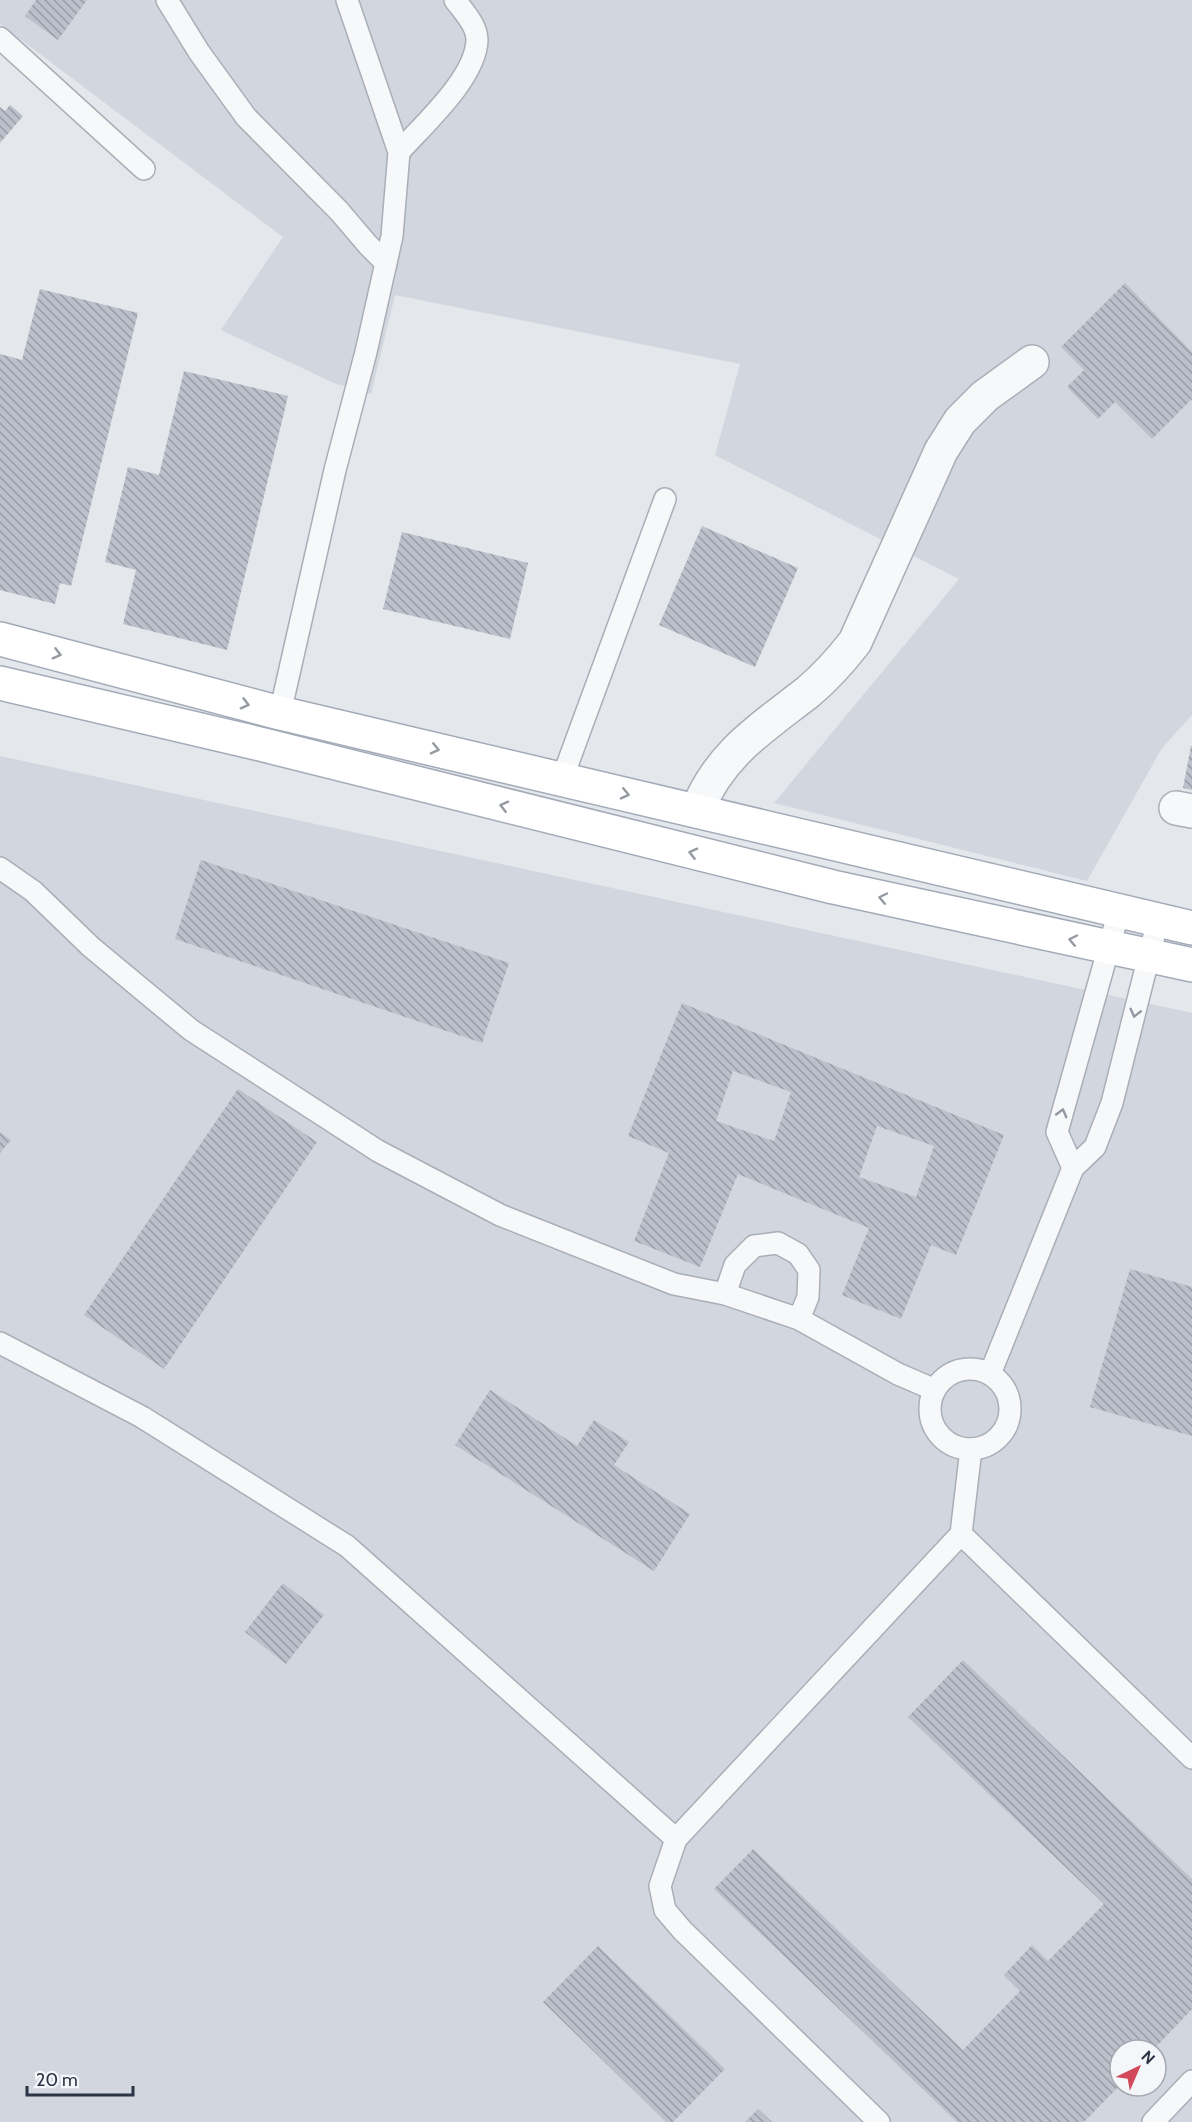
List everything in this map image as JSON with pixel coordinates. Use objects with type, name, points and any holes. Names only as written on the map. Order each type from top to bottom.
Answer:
[{"type":"main road","points":[[0,639],[280,713],[1192,928]]},
{"type":"main road","points":[[0,683],[260,744],[821,884],[1192,966]]},
{"type":"street","points":[[697,811],[705,790],[722,765],[766,723],[808,692],[837,665],[855,642],[941,451],[960,421],[977,404],[1032,362]]},
{"type":"lane","points":[[166,0],[199,52],[246,117],[339,211],[386,263]]},
{"type":"lane","points":[[280,713],[335,470],[366,352],[392,236],[399,152],[346,0]]},
{"type":"lane","points":[[399,152],[459,85],[473,56],[477,38],[471,22],[454,0]]},
{"type":"lane","points":[[0,38],[144,169]]},
{"type":"lane","points":[[562,779],[665,499]]},
{"type":"lane","points":[[0,868],[33,891],[91,947],[191,1030],[378,1151],[500,1215],[674,1284],[725,1294],[799,1318],[898,1374],[935,1390]]},
{"type":"lane","points":[[1073,1168],[1057,1132],[1119,911]]},
{"type":"lane","points":[[990,1374],[1073,1168],[1095,1148],[1112,1103],[1158,920]]},
{"type":"lane","points":[[725,1294],[735,1265],[754,1246],[778,1244],[798,1254],[809,1270],[808,1297],[799,1318]]},
{"type":"lane","points":[[0,1343],[142,1417],[347,1546],[676,1839]]},
{"type":"lane","points":[[966,1369],[990,1374],[1006,1391],[1010,1403],[1010,1416],[1005,1429],[997,1440],[985,1446],[971,1449],[958,1447],[936,1430],[931,1417],[931,1403],[935,1390],[954,1372],[966,1369]]},
{"type":"lane","points":[[879,2122],[682,1930],[664,1910],[660,1886],[676,1839],[961,1534],[971,1449]]},
{"type":"lane","points":[[961,1534],[1192,1758]]},
{"type":"lane","points":[[1153,2122],[1192,2081]]},
{"type":"shaded area","points":[[0,0],[1192,0],[1192,715],[1162,748],[1087,881],[774,803],[959,579],[715,455],[740,364],[395,295],[371,394],[334,383],[221,330],[283,237],[0,24]]},
{"type":"shaded area","points":[[0,756],[1192,1013],[1192,2122],[0,2122]]},
{"type":"building","points":[[36,0],[87,0],[58,40],[25,16]]},
{"type":"building","points":[[10,105],[23,116],[0,143],[0,107],[5,111]]},
{"type":"building","points":[[1125,283],[1192,352],[1192,399],[1152,439],[1115,402],[1098,419],[1067,387],[1084,370],[1061,347]]},
{"type":"building","points":[[40,289],[138,313],[71,586],[60,583],[55,604],[0,590],[0,354],[22,360]]},
{"type":"building","points":[[184,371],[288,396],[227,650],[123,624],[136,570],[105,562],[128,467],[159,475]]},
{"type":"building","points":[[702,526],[798,568],[755,667],[659,625]]},
{"type":"building","points":[[402,532],[528,563],[510,639],[383,609]]},
{"type":"building","points":[[1192,746],[1192,790],[1183,788]]},
{"type":"building","points":[[201,860],[509,963],[482,1043],[175,939]]},
{"type":"building","points":[[682,1003],[1004,1135],[956,1255],[931,1245],[901,1319],[842,1295],[869,1228],[738,1174],[700,1267],[634,1241],[669,1153],[628,1136]],"holes":[[[733,1071],[791,1092],[774,1141],[716,1121]],[[877,1126],[934,1146],[916,1197],[859,1177]]]},
{"type":"building","points":[[238,1089],[317,1142],[164,1369],[84,1315]]},
{"type":"building","points":[[0,1132],[11,1140],[0,1153]]},
{"type":"building","points":[[1130,1269],[1192,1287],[1192,1436],[1090,1407]]},
{"type":"building","points":[[490,1390],[577,1446],[594,1420],[629,1442],[614,1465],[690,1514],[654,1571],[455,1445]]},
{"type":"building","points":[[283,1583],[324,1615],[286,1664],[245,1632]]},
{"type":"building","points":[[963,1660],[1192,1879],[1192,2009],[1164,2038],[1108,2038],[1108,2097],[1084,2122],[957,2122],[714,1889],[753,1849],[963,2050],[1020,1991],[1004,1975],[1032,1945],[1048,1961],[1104,1904],[908,1717]]},
{"type":"building","points":[[598,1946],[725,2069],[673,2122],[666,2122],[543,2002]]},
{"type":"building","points":[[758,2109],[772,2122],[745,2122]]}]
